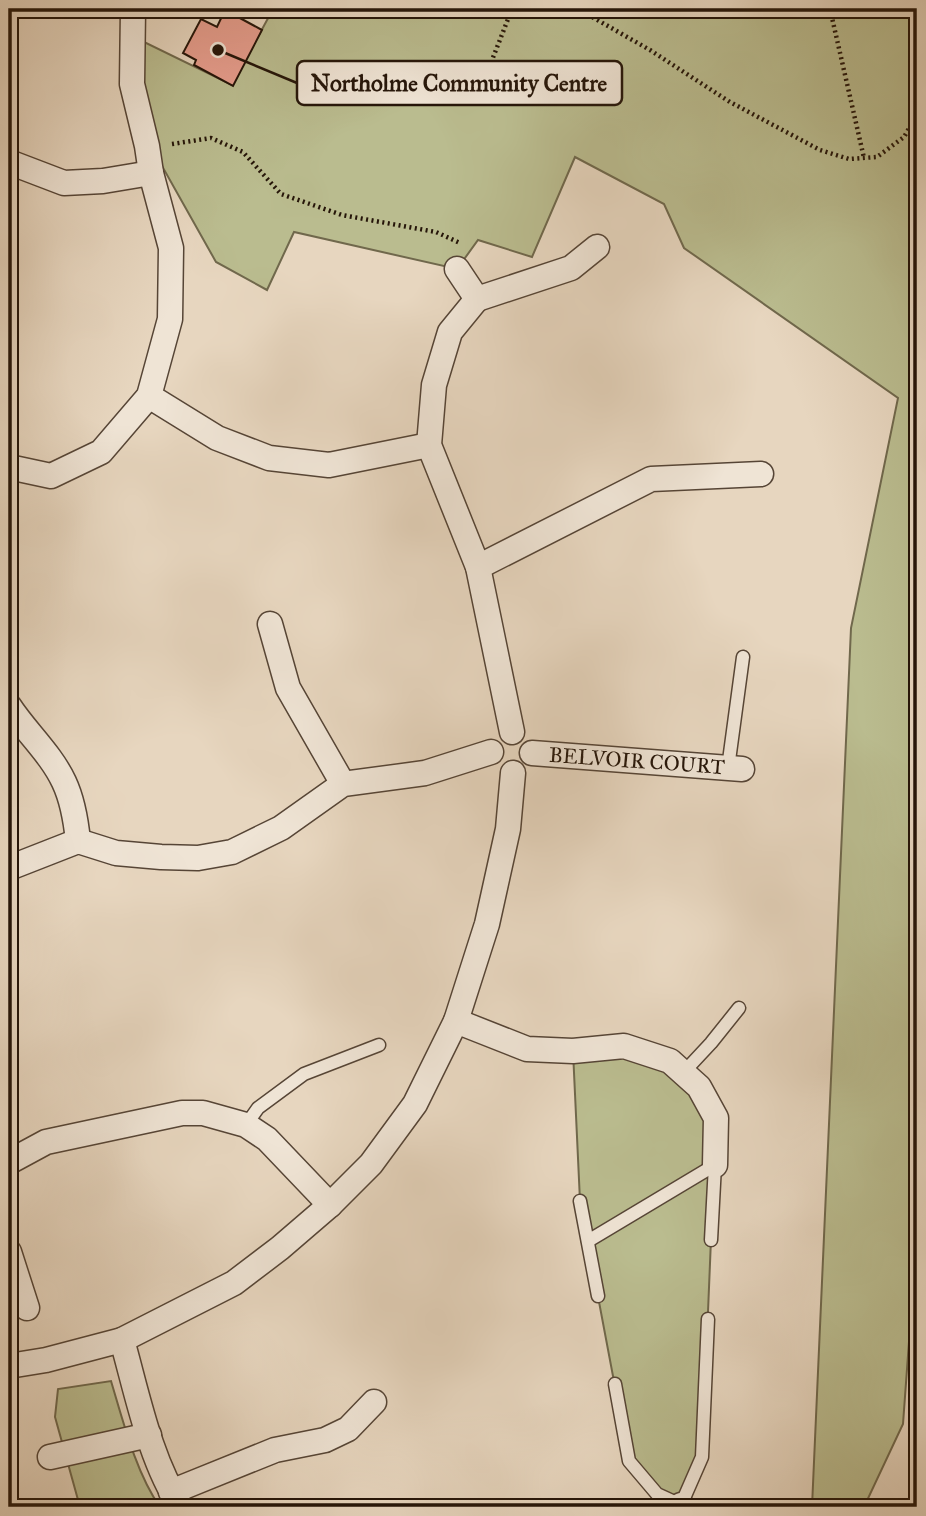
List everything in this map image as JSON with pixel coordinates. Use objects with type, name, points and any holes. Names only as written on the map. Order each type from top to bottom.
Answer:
[{"type":"street","points":[[9,467],[51,476],[101,452],[149,396],[170,319],[171,248],[151,173],[132,84],[133,9]]},
{"type":"street","points":[[9,162],[64,183],[103,181],[151,173]]},
{"type":"street","points":[[512,732],[478,567],[429,445],[434,385],[450,332],[477,299],[571,268],[597,247]]},
{"type":"street","points":[[457,269],[477,299]]},
{"type":"street","points":[[149,396],[217,438],[269,458],[329,465],[429,445]]},
{"type":"street","points":[[478,567],[651,479],[761,474]]},
{"type":"street","points":[[270,624],[288,688],[343,784]]},
{"type":"street","points":[[9,706],[64,782],[75,813],[78,841]]},
{"type":"street","points":[[512,732],[527,740],[532,753],[526,768],[513,773],[499,769],[493,762],[491,752],[502,734],[512,732]]},
{"type":"street","points":[[9,868],[78,841],[116,853],[160,857],[198,858],[232,852],[281,828],[343,784],[425,773],[491,752]]},
{"type":"street","name":"BELVOIR COURT","points":[[532,753],[735,768]]},
{"type":"street","points":[[9,1366],[46,1360],[122,1340],[234,1283],[330,1205],[370,1164],[415,1104],[456,1021],[487,924],[508,829],[513,773]]},
{"type":"street","points":[[456,1021],[527,1049],[573,1051],[624,1046],[670,1061],[699,1087],[716,1118],[715,1165]]},
{"type":"street","points":[[9,1162],[46,1143],[182,1113],[203,1113],[246,1125],[267,1139],[330,1205]]},
{"type":"street","points":[[9,1252],[27,1308]]},
{"type":"street","points":[[122,1340],[149,1435],[176,1500],[275,1450],[325,1440],[348,1429],[374,1402]]},
{"type":"street","points":[[50,1457],[149,1435]]},
{"type":"lane","points":[[735,768],[743,657]]},
{"type":"lane","points":[[683,1073],[739,1008]]},
{"type":"lane","points":[[246,1125],[258,1108],[304,1074],[379,1045]]},
{"type":"lane","points":[[711,1240],[715,1165]]},
{"type":"lane","points":[[588,1241],[715,1165]]},
{"type":"lane","points":[[580,1201],[598,1296]]},
{"type":"lane","points":[[615,1384],[629,1461],[657,1494],[681,1506],[702,1457],[708,1320]]},
{"type":"path","points":[[485,78],[512,9]]},
{"type":"path","points":[[578,9],[650,50],[730,102],[820,150],[849,159],[877,157],[904,137],[917,114]]},
{"type":"path","points":[[830,9],[864,158]]},
{"type":"path","points":[[147,146],[211,138],[243,152],[281,194],[342,215],[436,232],[473,248],[457,269]]},
{"type":"green space","points":[[273,9],[917,9],[917,1232],[903,1424],[864,1507],[812,1507],[851,628],[898,398],[684,248],[664,204],[575,157],[532,257],[478,240],[457,269],[294,232],[267,290],[216,262],[153,150],[138,39],[232,85]]},
{"type":"green space","points":[[573,1051],[670,1061],[716,1118],[702,1457],[681,1505],[657,1494],[629,1461],[580,1201]]},
{"type":"green space","points":[[111,1381],[137,1463],[160,1507],[80,1507],[55,1417],[58,1389]]},
{"type":"building","points":[[225,10],[262,30],[233,86],[194,65],[196,60],[183,53],[201,19],[217,27]]},
{"type":"place","name":"Northolme Community Centre","points":[[218,50]]}]
